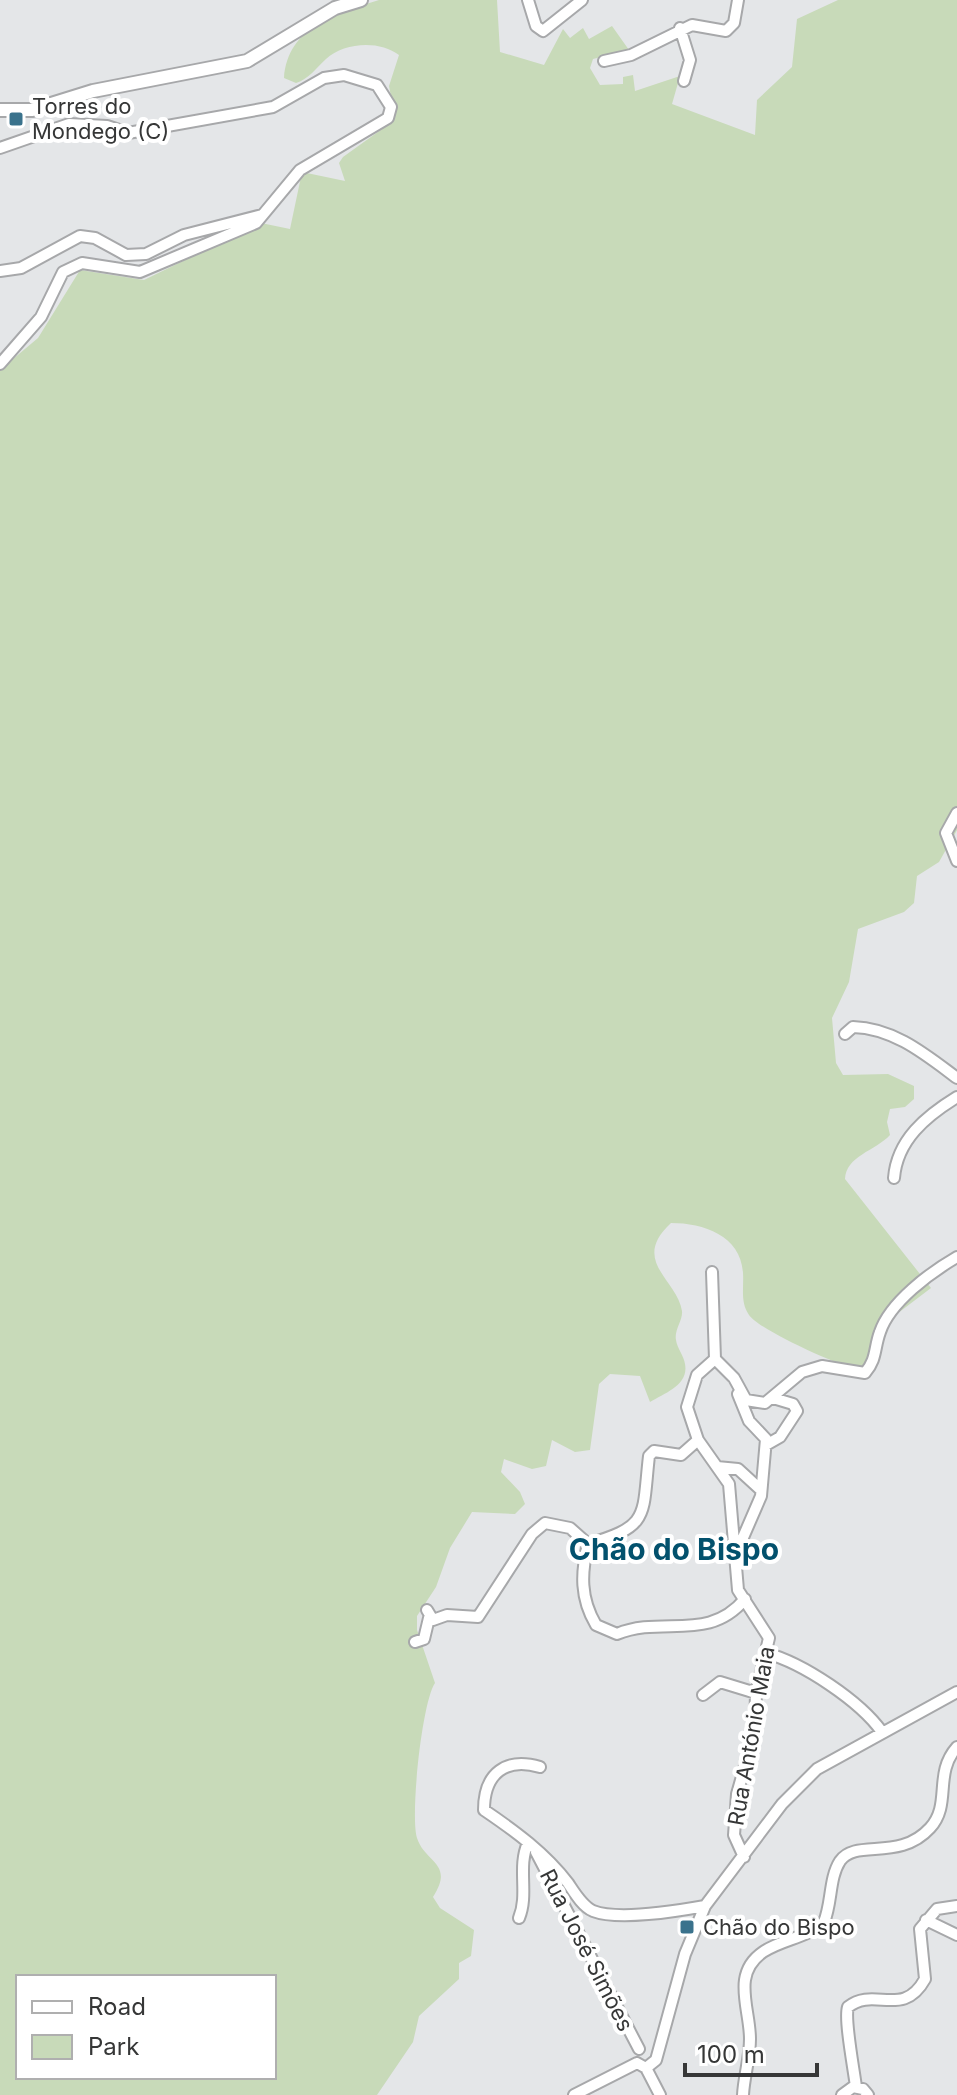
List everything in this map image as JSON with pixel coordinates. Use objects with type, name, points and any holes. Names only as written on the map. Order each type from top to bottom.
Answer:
[{"type":"main road","points":[[3,113],[32,110],[151,78],[247,61],[335,8],[361,0]]},
{"type":"street","points":[[528,0],[536,26],[543,31],[582,0]]},
{"type":"street","points":[[604,61],[631,55],[680,28],[692,25],[726,31],[734,23],[738,0]]},
{"type":"street","points":[[680,28],[690,60],[684,81]]},
{"type":"street","points":[[0,148],[69,124],[107,126],[128,133],[260,109],[299,95],[324,78],[344,75],[383,90],[391,107],[388,118],[300,170],[256,223],[140,272],[75,265],[63,272],[41,317],[0,364]]},
{"type":"street","points":[[0,271],[21,268],[80,236],[95,238],[126,255],[146,254],[184,235],[264,215]]},
{"type":"street","points":[[957,813],[946,833],[957,861]]},
{"type":"street","points":[[845,1034],[853,1027],[882,1030],[927,1055],[957,1078]]},
{"type":"street","points":[[894,1178],[895,1157],[902,1146],[918,1127],[957,1097]]},
{"type":"street","points":[[737,1390],[754,1403],[773,1398],[802,1372],[822,1366],[865,1373],[875,1361],[880,1332],[890,1314],[938,1268],[957,1257]]},
{"type":"street","points":[[712,1272],[715,1359],[734,1378],[743,1411],[765,1436],[766,1445],[761,1490],[735,1556]]},
{"type":"street","points":[[588,1544],[629,1530],[638,1522],[649,1456],[654,1451],[681,1455],[698,1440],[687,1407],[697,1375],[715,1359]]},
{"type":"street","points":[[766,1445],[784,1433],[797,1411],[793,1404],[773,1398]]},
{"type":"street","name":"Rua António Maia","points":[[698,1440],[729,1484],[738,1590],[769,1638],[756,1693],[755,1731],[737,1794],[734,1835],[744,1857]]},
{"type":"street","points":[[717,1467],[738,1469],[761,1490]]},
{"type":"street","points":[[415,1642],[424,1639],[428,1614],[478,1617],[532,1534],[545,1523],[570,1528],[588,1544]]},
{"type":"street","points":[[588,1544],[582,1568],[584,1599],[596,1625],[606,1632],[617,1634],[645,1627],[708,1624],[731,1616],[745,1599]]},
{"type":"street","points":[[766,1653],[821,1680],[870,1718],[882,1732]]},
{"type":"street","points":[[703,1695],[720,1682],[756,1693]]},
{"type":"street","points":[[574,2095],[646,2057],[661,2032],[705,1906],[782,1804],[817,1769],[957,1692]]},
{"type":"street","points":[[743,2095],[750,2039],[743,1987],[753,1961],[767,1949],[808,1933],[824,1922],[836,1870],[847,1855],[865,1849],[899,1849],[931,1827],[940,1812],[942,1772],[957,1747]]},
{"type":"street","points":[[540,1767],[519,1761],[505,1765],[484,1801],[484,1810],[549,1858],[592,1910],[663,1912],[705,1906]]},
{"type":"street","points":[[519,1918],[524,1906],[524,1851],[532,1847]]},
{"type":"street","name":"Rua José Simões","points":[[532,1847],[646,2057]]},
{"type":"street","points":[[856,2087],[852,2039],[845,2017],[848,2007],[860,2000],[907,1999],[921,1987],[926,1971],[920,1929],[937,1909],[957,1906]]},
{"type":"street","points":[[926,1920],[957,1935]]},
{"type":"street","points":[[646,2057],[660,2095]]},
{"type":"street","points":[[842,2095],[856,2087]]},
{"type":"street","points":[[856,2087],[868,2095]]},
{"type":"green space","points":[[379,0],[497,0],[500,52],[544,65],[563,29],[570,38],[583,28],[589,39],[612,26],[629,50],[593,59],[590,68],[600,85],[623,84],[623,77],[633,75],[635,91],[680,76],[672,104],[755,135],[757,100],[792,67],[797,19],[838,0],[957,0],[957,830],[939,862],[917,876],[914,903],[904,912],[858,929],[849,982],[832,1018],[836,1063],[843,1075],[888,1074],[914,1086],[914,1099],[905,1107],[890,1109],[887,1122],[890,1135],[856,1159],[845,1179],[931,1288],[877,1329],[868,1356],[857,1370],[800,1346],[756,1321],[744,1305],[743,1273],[736,1250],[719,1234],[708,1229],[671,1223],[659,1236],[655,1259],[682,1311],[676,1336],[685,1364],[680,1383],[650,1402],[640,1376],[610,1374],[599,1384],[590,1450],[575,1452],[552,1440],[546,1466],[532,1469],[504,1459],[501,1472],[520,1492],[525,1504],[515,1514],[472,1512],[450,1548],[436,1587],[417,1616],[417,1630],[435,1683],[430,1694],[418,1759],[415,1826],[421,1846],[440,1870],[439,1886],[433,1897],[440,1908],[474,1930],[471,1956],[459,1963],[459,1979],[419,2016],[413,2042],[377,2095],[0,2095],[0,370],[38,338],[80,270],[144,280],[261,223],[290,229],[302,172],[345,181],[339,163],[343,157],[382,129],[394,112],[389,86],[399,55],[372,45],[352,46],[334,53],[301,81],[296,83],[284,78],[295,46],[317,24]]},
{"type":"place","name":"Torres do Mondego (C)","points":[[16,119]]},
{"type":"place","name":"Chão do Bispo","points":[[687,1927]]},
{"type":"district","name":"Chão do Bispo","points":[[674,1549]]}]
